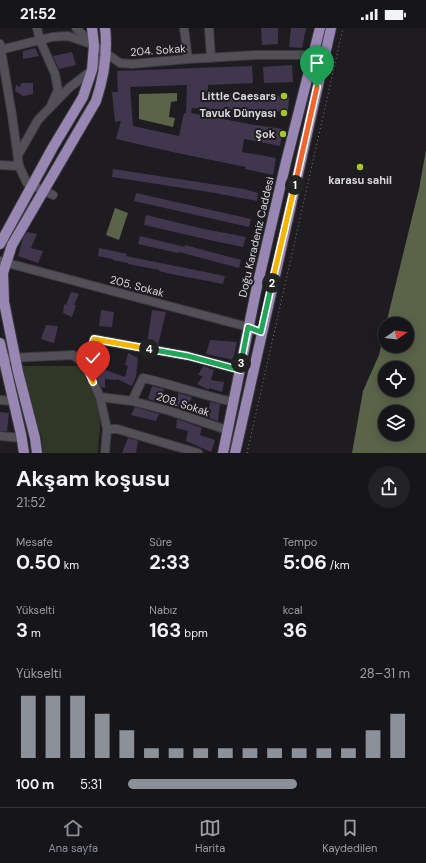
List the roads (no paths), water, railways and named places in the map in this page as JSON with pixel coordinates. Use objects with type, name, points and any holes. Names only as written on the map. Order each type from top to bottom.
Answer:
[{"type":"main road","points":[[0,244],[83,97],[92,70],[94,45],[92,28]]},
{"type":"main road","points":[[24,453],[22,438],[13,402],[7,358],[3,262],[12,245],[48,193],[96,101],[103,78],[106,54],[105,28]]},
{"type":"main road","name":"Doğu Karadeniz Caddesi","points":[[235,453],[319,56],[320,28]]},
{"type":"main road","name":"Doğu Karadeniz Caddesi","points":[[222,453],[248,327],[286,162],[319,56],[331,28]]},
{"type":"main road","points":[[0,344],[7,358],[35,438],[37,453]]},
{"type":"street","points":[[37,28],[40,40],[55,74],[58,90],[50,107]]},
{"type":"street","points":[[76,28],[94,45]]},
{"type":"street","points":[[184,28],[188,59]]},
{"type":"street","points":[[209,28],[211,58]]},
{"type":"street","name":"204. Sokak","points":[[1,47],[68,36],[94,45],[120,63],[132,64],[257,55],[319,56]]},
{"type":"street","points":[[1,47],[19,166],[26,183],[48,193]]},
{"type":"street","points":[[18,155],[38,120],[69,88],[92,70],[106,54]]},
{"type":"street","points":[[0,165],[19,166]]},
{"type":"street","name":"205. Sokak","points":[[3,262],[248,327],[261,332]]},
{"type":"street","points":[[85,364],[94,339],[188,356],[240,370]]},
{"type":"street","points":[[7,358],[73,355],[85,364],[100,397],[107,429],[105,453]]},
{"type":"street","points":[[132,400],[143,378],[233,402]]},
{"type":"street","name":"208. Sokak","points":[[100,397],[132,400],[227,430]]},
{"type":"street","points":[[0,400],[13,402]]},
{"type":"street","points":[[107,429],[117,429],[198,453]]},
{"type":"street","points":[[0,436],[22,438]]},
{"type":"place","name":"Little Caesars","points":[[284,96]]},
{"type":"place","name":"Tavuk Dünyası","points":[[284,113]]},
{"type":"place","name":"Şok","points":[[283,134]]},
{"type":"place","name":"karasu sahil","points":[[360,167]]}]
